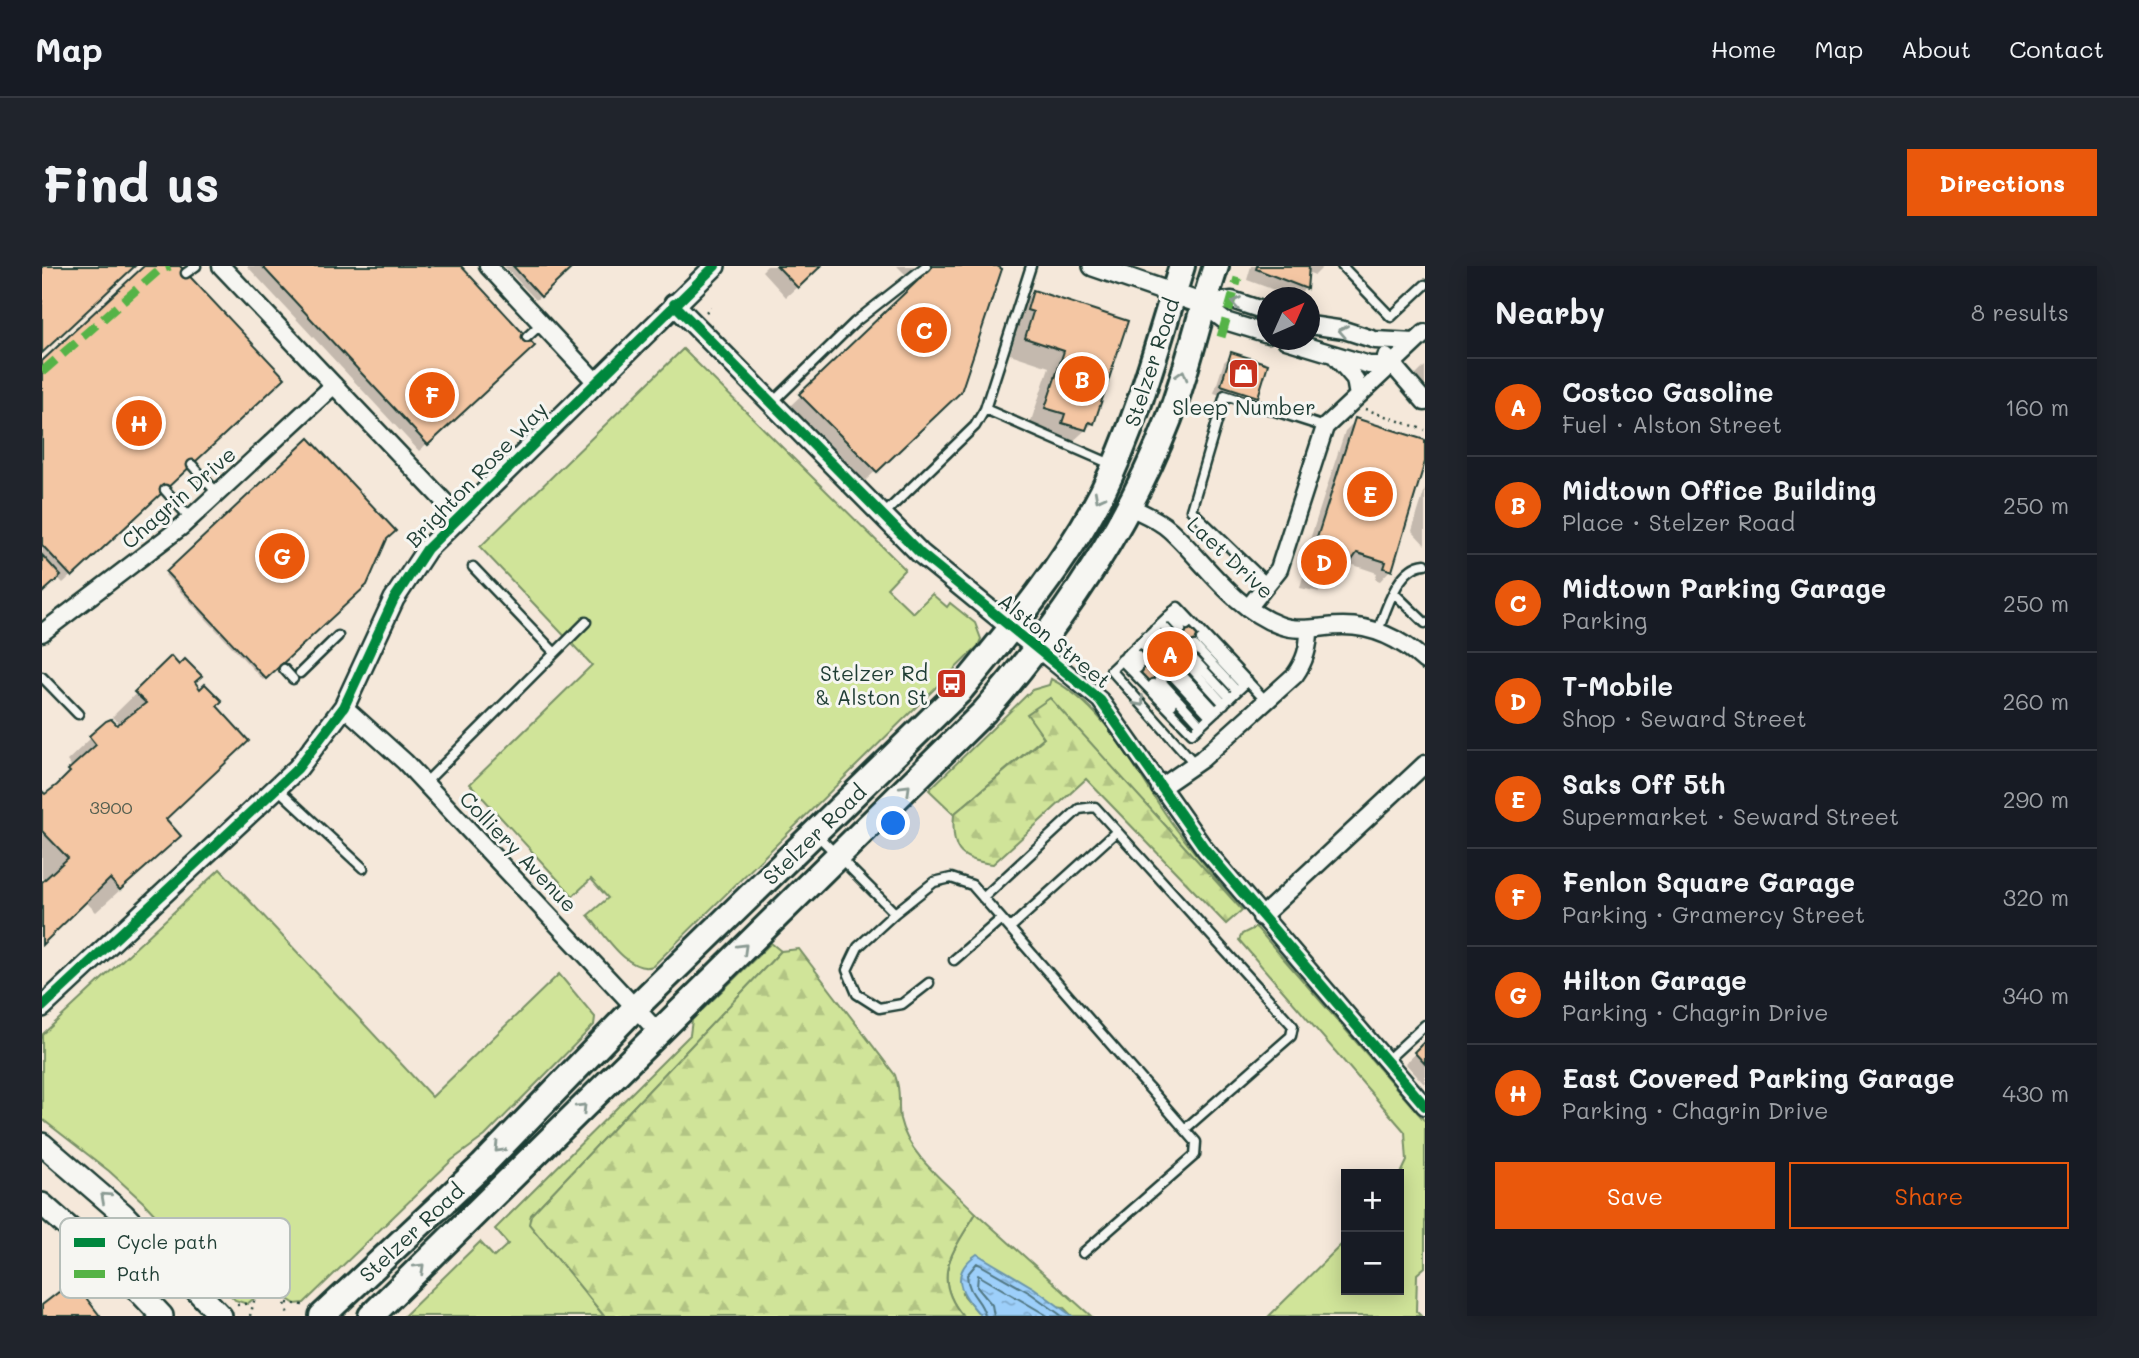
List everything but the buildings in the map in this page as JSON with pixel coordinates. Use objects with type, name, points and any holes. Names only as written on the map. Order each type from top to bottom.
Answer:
[{"type":"main road","name":"Stelzer Road","points":[[312,1311],[482,1166],[635,1008],[959,692],[1062,563],[1114,465],[1139,407],[1182,266]]},
{"type":"main road","name":"Stelzer Road","points":[[371,1316],[657,1031],[985,711],[1039,650],[1090,576],[1128,506],[1170,417],[1216,266]]},
{"type":"main road","points":[[42,1144],[127,1218]]},
{"type":"main road","points":[[42,1204],[60,1220]]},
{"type":"main road","points":[[145,1298],[162,1316]]},
{"type":"main road","points":[[216,1298],[229,1310]]},
{"type":"street","points":[[488,266],[595,381]]},
{"type":"street","name":"Brighton Rose Way","points":[[42,1007],[277,789],[309,754],[344,706],[401,586],[427,549],[715,266]]},
{"type":"street","points":[[1093,266],[1203,304],[1225,321],[1257,331]]},
{"type":"street","points":[[220,268],[458,516]]},
{"type":"street","points":[[1203,304],[1232,300],[1257,308]]},
{"type":"street","name":"Alston Street","points":[[674,304],[938,570],[1100,700],[1160,788],[1261,917],[1425,1106]]},
{"type":"street","points":[[1320,326],[1344,330],[1375,340],[1420,338]]},
{"type":"street","points":[[1248,608],[1269,584],[1283,558],[1325,427],[1359,401],[1420,338]]},
{"type":"street","points":[[1375,340],[1391,365],[1425,402]]},
{"type":"street","points":[[1320,350],[1368,365],[1391,365]]},
{"type":"street","points":[[1331,353],[1349,368],[1356,379],[1359,401]]},
{"type":"street","name":"Chagrin Drive","points":[[42,633],[190,518],[334,385]]},
{"type":"street","name":"Laet Drive","points":[[1128,506],[1169,529],[1248,608],[1280,625],[1309,630],[1343,626],[1378,631],[1409,647],[1425,661]]},
{"type":"street","points":[[1160,788],[1195,764],[1303,664],[1309,645],[1309,630]]},
{"type":"street","name":"Colliery Avenue","points":[[344,706],[425,783],[657,1031]]},
{"type":"street","points":[[1261,917],[1425,764]]},
{"type":"lane","points":[[186,273],[196,266]]},
{"type":"lane","points":[[772,404],[855,322],[926,266]]},
{"type":"lane","points":[[882,515],[975,426],[985,409],[1031,266]]},
{"type":"lane","points":[[1342,266],[1391,317],[1425,285]]},
{"type":"lane","points":[[527,337],[541,324]]},
{"type":"lane","points":[[1269,584],[1191,510],[1225,395],[1325,427]]},
{"type":"lane","points":[[985,409],[1114,465]]},
{"type":"lane","points":[[191,465],[218,494]]},
{"type":"lane","points":[[165,490],[190,518]]},
{"type":"lane","points":[[1378,631],[1394,593],[1410,571],[1425,564]]},
{"type":"lane","points":[[473,567],[555,653]]},
{"type":"lane","points":[[1394,593],[1425,623]]},
{"type":"lane","points":[[1195,764],[1111,670],[1178,607],[1243,686]]},
{"type":"lane","points":[[1158,626],[1177,634],[1171,613]]},
{"type":"lane","points":[[425,783],[586,622]]},
{"type":"lane","points":[[284,669],[296,676],[338,636]]},
{"type":"lane","points":[[1143,639],[1156,652]]},
{"type":"lane","points":[[1198,643],[1243,686],[1266,701]]},
{"type":"lane","points":[[1126,655],[1192,733],[1243,686]]},
{"type":"lane","points":[[1126,655],[1141,666]]},
{"type":"lane","points":[[1185,655],[1227,701]]},
{"type":"lane","points":[[1171,668],[1213,713]]},
{"type":"lane","points":[[42,677],[78,714]]},
{"type":"lane","points":[[1156,681],[1198,727]]},
{"type":"lane","points":[[277,789],[363,868]]},
{"type":"lane","points":[[983,898],[1079,809],[1095,807],[1293,1026],[1291,1036],[1185,1129]]},
{"type":"lane","points":[[1010,928],[1116,831]]},
{"type":"lane","points":[[815,833],[895,913]]},
{"type":"lane","points":[[929,983],[902,1004],[879,1008],[857,994],[847,970],[858,947],[895,913],[934,882],[951,878],[972,885],[1196,1142],[1195,1155],[1083,1253]]},
{"type":"lane","points":[[954,960],[1001,919]]},
{"type":"lane","points":[[1386,1061],[1425,1026]]},
{"type":"path","points":[[1359,401],[1425,430]]},
{"type":"path","points":[[229,1310],[251,1303],[256,1298]]},
{"type":"path","points":[[283,1298],[287,1303],[312,1311]]},
{"type":"path","points":[[250,1316],[251,1303]]},
{"type":"path","points":[[287,1303],[288,1316]]},
{"type":"green space","points":[[683,349],[905,569],[887,588],[913,613],[932,594],[947,607],[950,603],[975,623],[981,639],[978,646],[653,966],[644,967],[625,958],[588,915],[608,898],[591,879],[573,896],[470,784],[592,665],[480,547]]},
{"type":"green space","points":[[1051,679],[1071,691],[1105,724],[1171,822],[1242,910],[1050,699],[1044,737],[954,814],[929,790],[1032,690],[1049,685]]},
{"type":"green space","points":[[1050,698],[1242,910],[1226,924],[1086,779],[993,864],[964,856],[959,851],[954,836],[954,814],[1044,738],[1027,714]]},
{"type":"green space","points":[[220,869],[432,1097],[559,974],[595,1017],[594,1025],[485,1136],[452,1160],[304,1303],[295,1304],[286,1298],[290,1298],[290,1218],[158,1218],[109,1171],[42,1119],[42,1035]]},
{"type":"green space","points":[[1256,927],[1425,1121],[1425,1267],[1417,1274],[1416,1311],[1421,1316],[1269,1316],[1341,1245],[1341,1295],[1404,1295],[1403,1169],[1407,1161],[1405,1132],[1239,940],[1242,934]]},
{"type":"green space","points":[[771,943],[781,951],[531,1215],[530,1224],[604,1316],[404,1316],[480,1242],[494,1257],[508,1244],[495,1229],[690,1035],[692,1020]]},
{"type":"green space","points":[[799,949],[895,1075],[900,1119],[912,1146],[931,1170],[976,1213],[948,1264],[948,1289],[963,1316],[604,1316],[529,1224],[531,1215],[781,951]]},
{"type":"green space","points":[[976,1213],[1091,1316],[1072,1316],[1063,1307],[962,1293],[981,1316],[963,1316],[948,1289],[948,1264]]},
{"type":"green space","points":[[233,1298],[255,1298],[247,1304]]},
{"type":"water","points":[[977,1254],[1034,1288],[1072,1316],[981,1316],[963,1292],[960,1277],[962,1269]]},
{"type":"marked path","points":[[42,372],[159,270],[170,266]]},
{"type":"marked path","points":[[1221,337],[1238,278]]},
{"type":"cycle path","points":[[42,1007],[298,768],[344,707],[394,599],[427,549],[715,266]]},
{"type":"cycle path","points":[[674,304],[920,553],[1100,700],[1205,849],[1425,1106]]},
{"type":"place","name":"Midtown Parking Garage","points":[[924,330]]},
{"type":"place","name":"Sleep Number","points":[[1244,374]]},
{"type":"place","name":"Midtown Office Building","points":[[1082,379]]},
{"type":"place","name":"Fenlon Square Garage","points":[[432,395]]},
{"type":"place","name":"East Covered Parking Garage","points":[[139,423]]},
{"type":"place","name":"Saks Off 5th","points":[[1370,494]]},
{"type":"place","name":"Hilton Garage","points":[[282,556]]},
{"type":"place","name":"T-Mobile","points":[[1324,562]]},
{"type":"place","name":"Costco Gasoline","points":[[1170,654]]},
{"type":"place","name":"Stelzer Rd & Alston St","points":[[951,684]]}]
